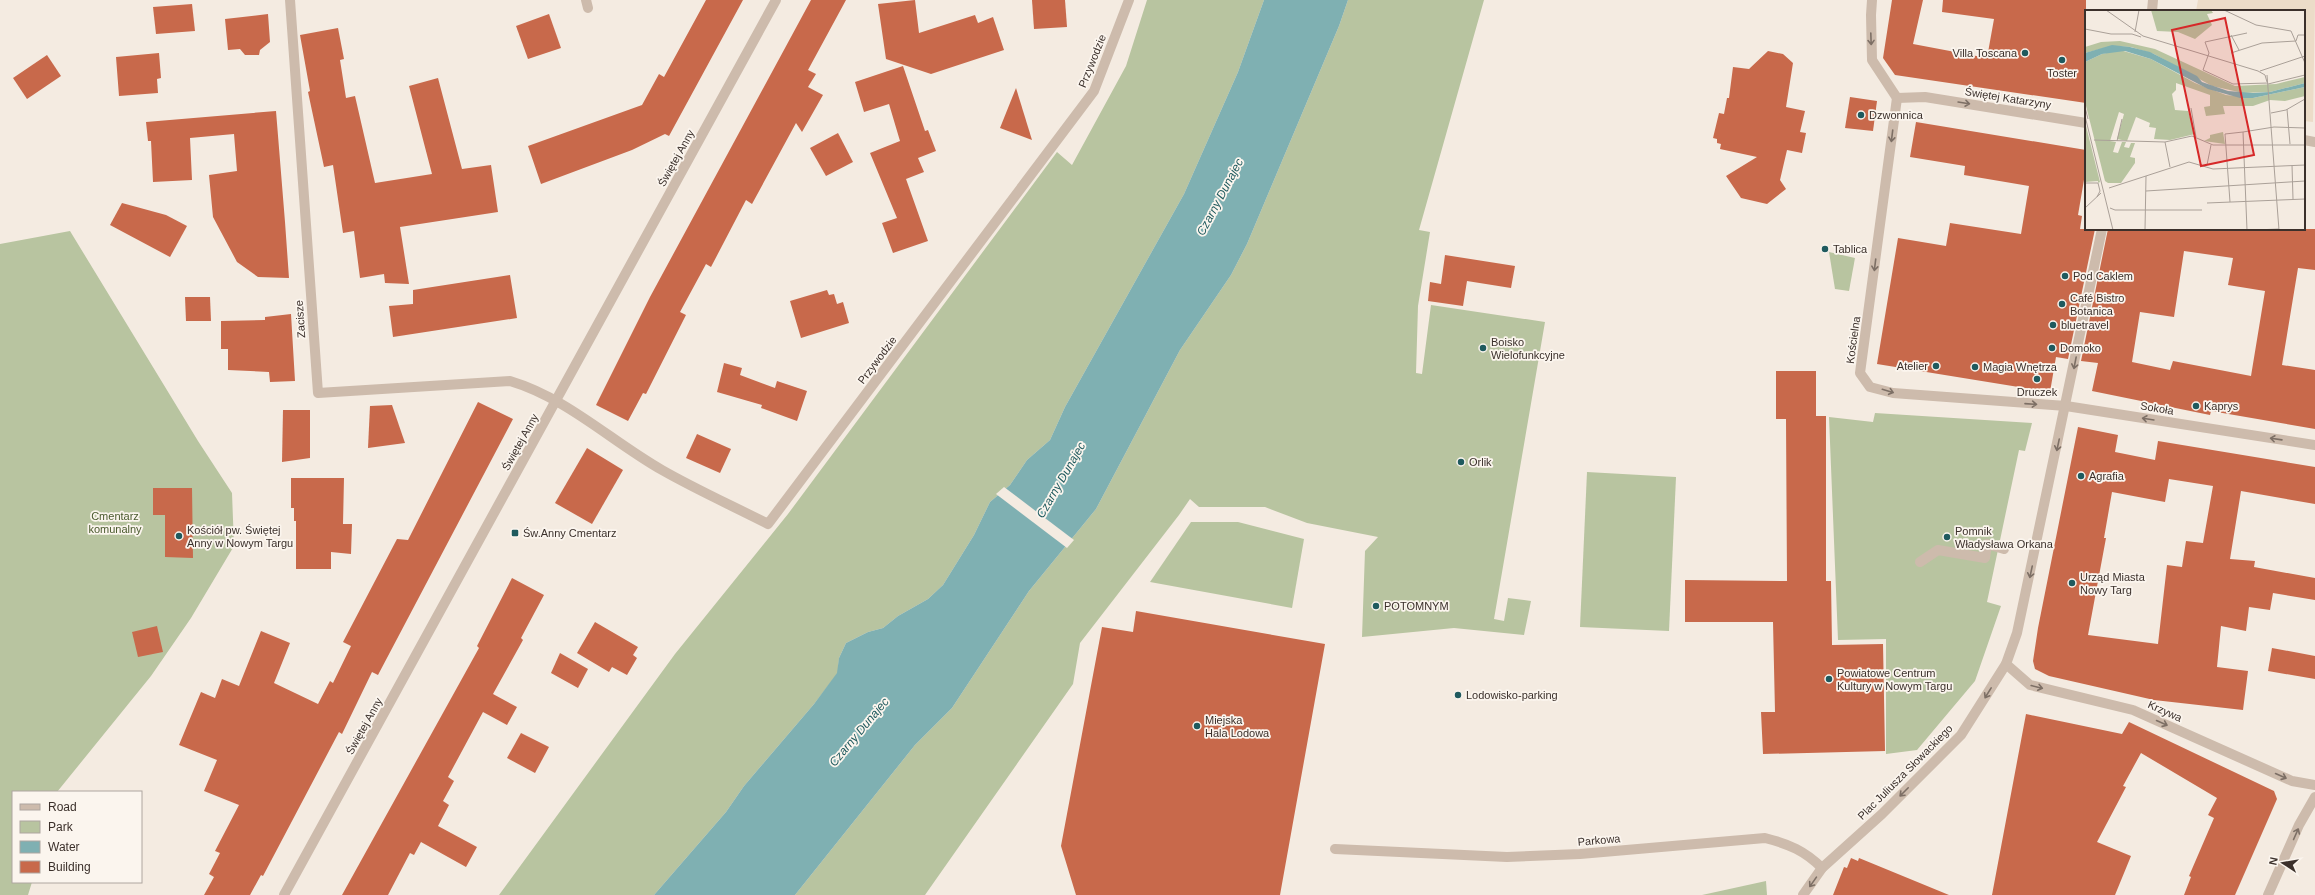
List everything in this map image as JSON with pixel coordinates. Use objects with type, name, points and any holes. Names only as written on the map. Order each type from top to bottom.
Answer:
[{"type":"street","name":"Zacisze","points":[[290,0],[318,393],[510,381],[533,388],[557,401]]},
{"type":"street","name":"Świętej Anny","points":[[284,895],[557,401],[776,0]]},
{"type":"street","name":"Przywodzie","points":[[557,401],[662,470],[768,524],[1094,91],[1129,0]]},
{"type":"street","points":[[1872,0],[1870,16],[1872,60],[1897,98]]},
{"type":"street","points":[[2152,10],[2153,0]]},
{"type":"street","name":"Świętej Katarzyny","points":[[1897,98],[1925,97],[2085,123]]},
{"type":"street","name":"Kościelna","points":[[1897,98],[1860,373],[1870,387],[1893,393],[2066,406]]},
{"type":"street","points":[[2305,140],[2315,142]]},
{"type":"street","name":"Plac Juliusza Słowackiego","points":[[1822,868],[1882,814],[1961,735],[2006,664],[2017,634],[2102,230]]},
{"type":"street","name":"Sokoła","points":[[2066,406],[2315,445]]},
{"type":"street","points":[[1920,562],[1938,550],[1985,558],[1987,544],[2004,549]]},
{"type":"street","name":"Krzywa","points":[[2006,664],[2030,685],[2133,710],[2292,781],[2315,785]]},
{"type":"street","points":[[2268,895],[2300,825],[2315,797]]},
{"type":"street","name":"Parkowa","points":[[1335,849],[1507,857],[1580,854],[1765,838],[1789,844],[1809,855],[1822,868]]},
{"type":"street","points":[[1803,895],[1822,868]]},
{"type":"green space","points":[[1147,0],[1264,0],[1238,72],[1184,194],[1065,407],[1050,440],[1027,460],[1010,485],[990,502],[974,535],[943,585],[928,599],[898,616],[883,628],[868,632],[846,643],[839,658],[838,673],[814,704],[744,786],[726,812],[654,895],[499,895],[675,654],[788,514],[1057,152],[1072,165],[1126,66]]},
{"type":"green space","points":[[1348,0],[1484,0],[1419,230],[1430,232],[1418,306],[1416,373],[1422,374],[1431,305],[1545,322],[1494,619],[1504,621],[1508,598],[1531,601],[1524,635],[1454,628],[1362,637],[1365,551],[1378,537],[1307,523],[1265,507],[1199,507],[1190,499],[1080,643],[1073,684],[925,895],[795,895],[915,745],[952,708],[1029,591],[1096,509],[1180,350],[1231,275],[1247,244],[1339,26]]},
{"type":"green space","name":"Cmentarz komunalny","points":[[70,231],[198,441],[232,493],[234,546],[191,618],[151,676],[58,791],[12,791],[12,883],[32,883],[28,895],[0,895],[0,244]]},
{"type":"green space","points":[[1829,252],[1855,258],[1849,291],[1835,289]]},
{"type":"green space","points":[[1875,413],[2032,423],[2025,451],[2019,450],[1987,602],[2001,606],[1975,681],[1917,750],[1886,754],[1886,639],[1838,640],[1829,417],[1873,422]]},
{"type":"green space","points":[[1587,472],[1676,477],[1669,631],[1580,627]]},
{"type":"green space","points":[[1191,522],[1238,522],[1304,539],[1292,608],[1150,582]]},
{"type":"green space","points":[[1766,881],[1767,895],[1702,895]]},
{"type":"shaded area","points":[[2198,0],[2315,0],[2313,122],[2305,121],[2305,10],[2196,10]]},
{"type":"water","name":"Czarny Dunajec","points":[[1264,0],[1348,0],[1339,26],[1247,244],[1231,275],[1180,350],[1096,509],[1029,591],[952,708],[915,745],[795,895],[654,895],[726,812],[744,786],[814,704],[837,673],[839,658],[846,643],[868,632],[883,628],[898,616],[928,599],[943,585],[974,535],[990,502],[1010,485],[1027,460],[1050,440],[1065,407],[1184,194],[1238,72]]},
{"type":"pier","points":[[1004,487],[1074,540],[1067,548],[996,494]]},
{"type":"building","points":[[706,0],[743,0],[669,136],[665,134],[632,150],[541,184],[528,146],[642,105],[659,74],[664,77]]},
{"type":"building","points":[[811,0],[846,0],[808,70],[816,74],[808,87],[823,95],[802,132],[796,123],[752,204],[746,200],[711,267],[706,264],[680,312],[686,315],[646,394],[643,393],[628,421],[596,405],[650,297]]},
{"type":"building","points":[[915,0],[919,33],[975,15],[978,23],[993,17],[1004,50],[931,74],[886,59],[878,4]]},
{"type":"building","points":[[1032,0],[1065,0],[1067,27],[1034,29]]},
{"type":"building","points":[[1892,0],[1923,0],[1913,44],[1987,58],[1994,19],[1942,12],[1943,0],[2086,0],[2085,103],[1895,75],[1883,58]]},
{"type":"building","points":[[192,4],[195,31],[156,34],[153,7]]},
{"type":"building","points":[[268,14],[270,42],[260,50],[259,55],[245,55],[240,49],[228,50],[225,19]]},
{"type":"building","points":[[549,14],[561,48],[528,59],[516,26]]},
{"type":"building","points":[[338,28],[344,59],[340,60],[346,98],[355,96],[375,183],[432,174],[409,86],[438,78],[462,169],[491,165],[498,212],[400,227],[409,284],[385,283],[384,274],[360,278],[354,231],[343,233],[333,165],[324,167],[308,92],[310,91],[300,35]]},
{"type":"building","points":[[1768,51],[1783,54],[1793,63],[1786,107],[1805,111],[1800,132],[1806,133],[1802,153],[1787,150],[1780,180],[1786,189],[1767,204],[1741,198],[1726,176],[1757,157],[1720,149],[1721,144],[1717,143],[1717,139],[1713,138],[1719,113],[1724,114],[1727,98],[1729,98],[1733,67],[1749,69]]},
{"type":"building","points":[[159,53],[161,78],[157,79],[158,93],[119,96],[116,57]]},
{"type":"building","points":[[47,55],[61,76],[27,99],[13,78]]},
{"type":"building","points":[[903,66],[925,131],[928,130],[936,151],[918,158],[924,172],[906,179],[928,241],[893,253],[882,223],[897,218],[870,153],[900,141],[889,104],[864,112],[855,82]]},
{"type":"building","points":[[1016,88],[1032,140],[1000,128]]},
{"type":"building","name":"Dzwonnica","points":[[1850,97],[1877,101],[1873,131],[1845,128]]},
{"type":"building","points":[[276,111],[289,278],[258,277],[237,262],[213,217],[209,175],[237,171],[234,134],[190,138],[192,180],[153,182],[151,141],[148,141],[146,122]]},
{"type":"building","points":[[1916,122],[2085,150],[2085,174],[2078,215],[2082,216],[2080,229],[2095,230],[2068,359],[2056,357],[2050,392],[1877,364],[1898,238],[1946,246],[1950,223],[2021,234],[2029,186],[1964,175],[1965,166],[1910,157]]},
{"type":"building","points":[[838,133],[853,162],[826,176],[810,148]]},
{"type":"building","points":[[122,203],[166,215],[187,226],[170,257],[110,225]]},
{"type":"building","points":[[2315,229],[2315,270],[2298,268],[2282,365],[2315,370],[2315,429],[2211,411],[2210,415],[2092,391],[2098,363],[2081,361],[2108,230]],"holes":[[[2184,251],[2233,258],[2228,285],[2265,291],[2251,376],[2173,361],[2170,370],[2132,362],[2140,312],[2174,317]]]},
{"type":"building","points":[[1445,255],[1515,266],[1511,288],[1467,281],[1463,306],[1428,301],[1430,282],[1441,284]]},
{"type":"building","points":[[510,275],[517,318],[393,337],[389,306],[413,304],[413,290]]},
{"type":"building","points":[[827,290],[829,295],[834,294],[837,304],[843,302],[849,323],[801,338],[790,301]]},
{"type":"building","points":[[185,297],[210,297],[211,321],[186,321]]},
{"type":"building","points":[[291,314],[295,381],[270,382],[269,372],[228,370],[228,349],[221,349],[221,321],[265,320],[265,317]]},
{"type":"building","points":[[724,363],[742,368],[740,375],[775,388],[777,381],[807,391],[797,421],[761,408],[762,405],[717,392]]},
{"type":"building","points":[[1776,371],[1816,371],[1816,416],[1826,416],[1826,581],[1831,581],[1832,645],[1883,644],[1885,751],[1763,754],[1761,712],[1775,712],[1773,622],[1685,622],[1685,580],[1787,581],[1786,419],[1776,419]]},
{"type":"building","points":[[478,402],[513,419],[378,675],[372,672],[342,734],[339,732],[263,876],[261,875],[250,895],[204,895],[214,877],[209,874],[220,853],[215,851],[239,805],[204,791],[217,760],[179,745],[201,692],[215,698],[222,679],[239,686],[261,631],[290,643],[274,683],[318,704],[330,681],[333,683],[351,646],[343,642],[397,539],[408,540]]},
{"type":"building","points":[[392,405],[405,443],[368,448],[370,406]]},
{"type":"building","points":[[283,410],[310,410],[310,458],[282,462]]},
{"type":"building","points":[[2078,427],[2118,435],[2115,452],[2155,460],[2158,441],[2315,467],[2315,504],[2241,491],[2230,559],[2255,561],[2254,567],[2315,578],[2315,600],[2273,593],[2270,610],[2249,607],[2246,631],[2221,626],[2217,667],[2248,671],[2243,710],[2154,700],[2049,676],[2035,669],[2033,661],[2038,628]],"holes":[[[2169,479],[2213,486],[2203,543],[2186,541],[2182,567],[2167,565],[2158,644],[2088,635],[2106,538],[2104,538],[2112,492],[2165,502]]]},
{"type":"building","points":[[697,434],[731,449],[720,473],[686,458]]},
{"type":"building","points":[[587,448],[623,470],[592,524],[555,503]]},
{"type":"building","points":[[291,478],[344,478],[343,524],[352,524],[351,554],[331,552],[331,569],[296,569],[296,521],[294,521],[294,508],[291,508]]},
{"type":"building","name":"Kościół pw. Świętej Anny w Nowym Targu","points":[[153,488],[192,488],[193,558],[165,557],[165,515],[153,515]]},
{"type":"building","points":[[512,578],[544,595],[521,638],[523,640],[493,694],[517,707],[507,725],[483,712],[448,777],[454,781],[443,801],[449,805],[438,826],[477,847],[466,867],[421,842],[414,855],[410,853],[388,895],[342,895],[479,648],[477,646]]},
{"type":"building","name":"Miejska Hala Lodowa","points":[[1136,611],[1325,644],[1280,895],[1076,895],[1061,846],[1102,627],[1133,632]]},
{"type":"building","points":[[595,622],[638,647],[633,655],[637,658],[627,675],[612,667],[609,672],[577,653]]},
{"type":"building","points":[[157,626],[163,652],[138,657],[132,632]]},
{"type":"building","points":[[2272,648],[2315,656],[2315,679],[2268,671]]},
{"type":"building","points":[[560,653],[588,669],[578,688],[551,673]]},
{"type":"building","points":[[2026,714],[2122,734],[2129,722],[2274,791],[2277,799],[2235,895],[2184,895],[2191,877],[2189,876],[2214,818],[2208,815],[2217,798],[2141,753],[2123,786],[2126,787],[2097,842],[2131,856],[2115,895],[1992,895]]},
{"type":"building","points":[[521,733],[549,747],[535,773],[507,758]]},
{"type":"building","points":[[1851,858],[1858,861],[1859,858],[1949,895],[1833,895],[1844,867],[1847,868]]},
{"type":"place","name":"Villa Toscana","points":[[2025,53]]},
{"type":"place","name":"Toster","points":[[2062,60]]},
{"type":"place","name":"Dzwonnica","points":[[1861,115]]},
{"type":"place","name":"Tablica","points":[[1825,249]]},
{"type":"place","name":"Pod Caklem","points":[[2065,276]]},
{"type":"place","name":"Café Bistro Botanica","points":[[2062,304]]},
{"type":"place","name":"bluetravel","points":[[2053,325]]},
{"type":"place","name":"Boisko Wielofunkcyjne","points":[[1483,348]]},
{"type":"place","name":"Domoko","points":[[2052,348]]},
{"type":"place","name":"Atelier","points":[[1936,366]]},
{"type":"place","name":"Magia Wnętrza","points":[[1975,367]]},
{"type":"place","name":"Druczek","points":[[2037,379]]},
{"type":"place","name":"Kaprys","points":[[2196,406]]},
{"type":"place","name":"Orlik","points":[[1461,462]]},
{"type":"place","name":"Agrafia","points":[[2081,476]]},
{"type":"place","name":"Św.Anny Cmentarz","points":[[515,533]]},
{"type":"place","name":"Kościół pw. Świętej Anny w Nowym Targu","points":[[179,536]]},
{"type":"place","name":"Pomnik Władysława Orkana","points":[[1947,537]]},
{"type":"place","name":"Urząd Miasta Nowy Targ","points":[[2072,583]]},
{"type":"place","name":"POTOMNYM","points":[[1376,606]]},
{"type":"place","name":"Powiatowe Centrum Kultury w Nowym Targu","points":[[1829,679]]},
{"type":"place","name":"Lodowisko-parking","points":[[1458,695]]},
{"type":"place","name":"Miejska Hala Lodowa","points":[[1197,726]]}]
